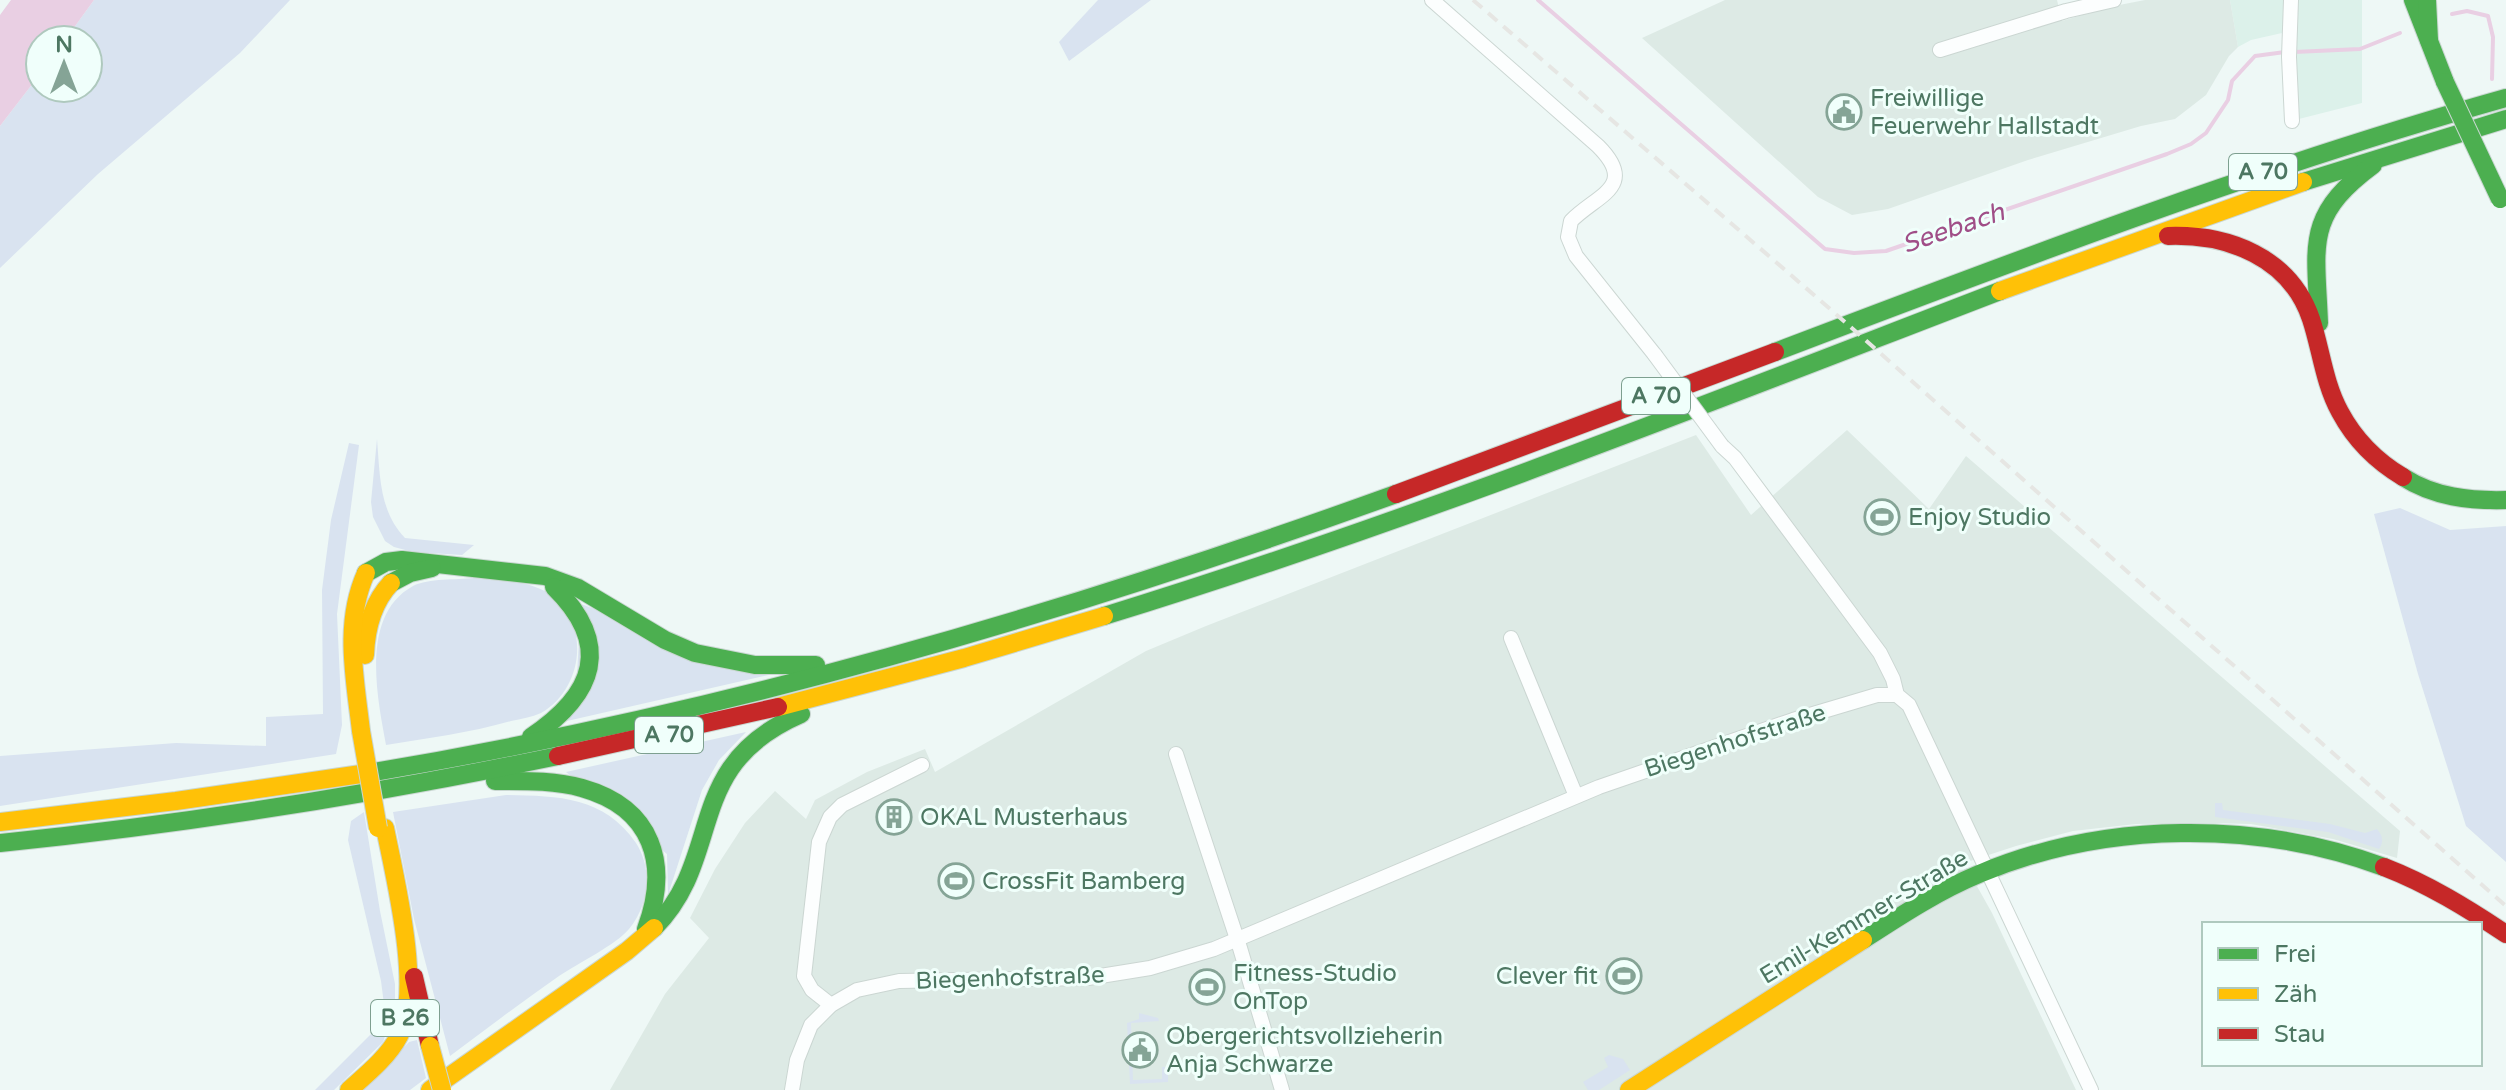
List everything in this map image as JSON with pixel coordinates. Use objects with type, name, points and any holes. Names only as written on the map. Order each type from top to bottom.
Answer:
[{"type":"main road","points":[[2413,0],[2445,82],[2503,205]]},
{"type":"main road","points":[[2427,0],[2429,40]]},
{"type":"main road","points":[[2457,111],[2506,86]]},
{"type":"main road","name":"A 70","points":[[0,822],[284,785],[517,745],[663,715],[875,661],[1050,611],[1252,545],[1568,430],[2090,232],[2291,163],[2506,98]]},
{"type":"main road","name":"A 70","points":[[0,843],[82,836],[180,822],[448,779],[667,735],[886,679],[1056,631],[1280,558],[1576,453],[2016,284],[2293,183],[2506,119]]},
{"type":"main road","points":[[2320,347],[2315,265],[2317,232],[2326,210],[2340,191],[2370,167],[2401,150]]},
{"type":"main road","points":[[2141,239],[2176,235],[2215,238],[2263,257],[2279,269],[2306,307],[2338,409],[2373,458],[2414,485],[2435,494],[2462,500],[2506,500]]},
{"type":"main road","name":"B 26","points":[[441,566],[397,559],[381,562],[366,573],[357,588],[353,604],[355,673],[381,828],[442,1090]]},
{"type":"main road","points":[[441,566],[509,570],[576,587],[665,640],[693,653],[721,660],[789,667],[875,661]]},
{"type":"main road","name":"B 26","points":[[365,730],[365,640],[381,592],[410,573],[441,566]]},
{"type":"main road","points":[[517,745],[548,728],[565,713],[578,696],[589,670],[589,639],[582,617],[571,601],[541,577]]},
{"type":"main road","points":[[430,1090],[618,957],[671,910],[683,889],[716,790],[726,771],[747,746],[766,731],[796,716],[886,679]]},
{"type":"main road","points":[[448,779],[584,788],[606,797],[627,811],[641,825],[658,861],[658,897],[643,936]]},
{"type":"main road","name":"Emil-Kemmer-Straße","points":[[1629,1090],[1966,879],[2052,851],[2114,838],[2185,832],[2257,836],[2319,846],[2384,865],[2436,888],[2506,934]]},
{"type":"main road","name":"B 26","points":[[349,1090],[402,1032],[406,981],[403,926]]},
{"type":"street","points":[[1432,0],[1607,155],[1616,172],[1608,192],[1571,221],[1568,237],[1576,256],[1722,446],[1735,458],[1880,653],[1897,695],[1909,705],[1989,870],[2091,1090]]},
{"type":"street","points":[[1940,50],[2065,6],[2114,0]]},
{"type":"street","points":[[2291,0],[2289,51],[2292,121]]},
{"type":"street","points":[[1511,638],[1576,796]]},
{"type":"street","name":"Biegenhofstraße","points":[[792,1090],[804,1038],[811,1025],[831,1005],[857,990],[899,981],[1059,980],[1112,975],[1164,965],[1237,939],[1576,796],[1793,720],[1877,695],[1897,695]]},
{"type":"street","points":[[1176,754],[1237,939],[1282,1090]]},
{"type":"street","points":[[831,1005],[812,990],[804,976],[819,842],[824,829],[842,805],[922,765]]},
{"type":"shaded area","points":[[11,0],[94,0],[77,24],[24,24],[24,95],[0,126],[0,15]]},
{"type":"shaded area","points":[[94,0],[290,0],[240,53],[98,174],[0,268],[0,126],[24,95],[24,104],[104,104],[104,24],[77,24]]},
{"type":"shaded area","points":[[1098,0],[1151,0],[1069,61],[1059,42]]},
{"type":"shaded area","points":[[1725,0],[2057,0],[2062,21],[2145,0],[2230,0],[2238,47],[2229,56],[2206,95],[2175,119],[2028,160],[1888,209],[1852,215],[1818,197],[1642,38]]},
{"type":"shaded area","points":[[2230,0],[2362,0],[2362,103],[2287,122],[2282,33],[2251,40],[2238,47]]},
{"type":"shaded area","points":[[1847,430],[1929,509],[1966,456],[2400,831],[2397,858],[2333,839],[2251,824],[2209,823],[2136,824],[2073,831],[1964,863],[1992,913],[2076,1090],[610,1090],[665,994],[709,938],[690,918],[715,869],[745,823],[775,791],[806,819],[815,800],[867,772],[925,749],[935,772],[1146,651],[1696,435],[1751,515]]},
{"type":"shaded area","points":[[377,439],[382,492],[396,527],[405,538],[474,545],[462,555],[413,552],[385,541],[373,517],[371,502]]},
{"type":"shaded area","points":[[349,443],[359,445],[337,614],[342,725],[336,754],[0,806],[0,756],[176,743],[266,746],[266,717],[323,714],[322,590],[331,520]]},
{"type":"shaded area","points":[[2400,508],[2450,530],[2506,526],[2506,862],[2466,826],[2418,674],[2374,514]]},
{"type":"shaded area","points":[[474,578],[517,582],[537,588],[555,598],[566,611],[574,626],[577,642],[572,675],[565,690],[555,703],[534,716],[465,732],[386,745],[376,658],[385,616],[396,599],[419,583]]},
{"type":"shaded area","points":[[581,604],[773,674],[567,721],[575,710]]},
{"type":"shaded area","points":[[746,732],[719,760],[702,790],[668,895],[667,854],[566,772]]},
{"type":"shaded area","points":[[506,795],[561,798],[594,807],[609,816],[623,827],[641,853],[647,875],[644,898],[636,919],[623,935],[559,976],[450,1056],[414,919],[393,812]]},
{"type":"shaded area","points":[[2215,803],[2222,803],[2223,810],[2330,824],[2365,833],[2377,829],[2382,844],[2379,849],[2328,832],[2215,817]]},
{"type":"shaded area","points":[[364,812],[395,984],[395,1008],[383,1042],[334,1090],[315,1090],[378,1027],[385,1012],[381,981],[348,840],[351,821]]},
{"type":"shaded area","points":[[1139,1013],[1158,1018],[1159,1021],[1131,1023],[1133,1080],[1162,1079],[1162,1067],[1168,1067],[1168,1082],[1130,1084],[1127,1023],[1139,1019]]},
{"type":"shaded area","points":[[417,1040],[426,1078],[410,1090],[363,1090],[409,1042]]},
{"type":"shaded area","points":[[1609,1055],[1623,1059],[1630,1070],[1599,1090],[1588,1090],[1583,1082],[1608,1067],[1604,1058]]},
{"type":"waterway","name":"Seebach","points":[[1538,0],[1825,249],[1854,253],[1886,251],[2191,144],[2206,133],[2228,100],[2232,81],[2255,56],[2285,52]]},
{"type":"waterway","name":"Seebach","points":[[2452,14],[2467,11],[2488,16],[2493,37],[2492,79]]},
{"type":"waterway","name":"Seebach","points":[[2294,52],[2360,49],[2400,33]]},
{"type":"railway","points":[[1473,0],[1829,308],[2506,906]]},
{"type":"traffic: fast","points":[[2413,0],[2445,82]]},
{"type":"traffic: fast","points":[[2427,0],[2429,40]]},
{"type":"traffic: fast","points":[[2445,82],[2500,199]]},
{"type":"traffic: fast","points":[[1775,352],[2229,185],[2506,98]]},
{"type":"traffic: fast","points":[[2303,182],[2506,119]]},
{"type":"traffic: fast","points":[[2319,323],[2316,273],[2319,234],[2335,200],[2373,165]]},
{"type":"traffic: fast","points":[[1104,616],[1442,502],[2000,291]]},
{"type":"traffic: fast","points":[[2403,477],[2427,489],[2453,496],[2506,500]]},
{"type":"traffic: fast","points":[[368,773],[630,722],[888,657],[1143,581],[1396,494]]},
{"type":"traffic: fast","points":[[366,573],[386,562],[402,560],[545,576],[578,588],[665,640],[695,653],[755,665],[816,665]]},
{"type":"traffic: fast","points":[[391,583],[410,573],[432,568]]},
{"type":"traffic: fast","points":[[531,737],[570,704],[589,668],[590,649],[584,629],[573,608],[554,587]]},
{"type":"traffic: fast","points":[[654,928],[676,900],[690,871],[721,785],[738,759],[763,735],[801,714]]},
{"type":"traffic: fast","points":[[0,843],[280,807],[558,756]]},
{"type":"traffic: fast","points":[[495,781],[571,785],[606,797],[625,809],[640,824],[650,842],[655,861],[653,905],[646,929]]},
{"type":"traffic: fast","points":[[1863,940],[1934,896],[1979,874],[2078,844],[2129,836],[2181,833],[2285,841],[2384,867]]},
{"type":"traffic: slow","points":[[2000,291],[2303,182]]},
{"type":"traffic: slow","points":[[361,731],[353,631],[359,592],[366,573]]},
{"type":"traffic: slow","points":[[365,655],[371,616],[391,583]]},
{"type":"traffic: slow","points":[[778,707],[964,658],[1104,616]]},
{"type":"traffic: slow","points":[[361,731],[378,828]]},
{"type":"traffic: slow","points":[[0,822],[176,801],[368,773]]},
{"type":"traffic: slow","points":[[349,1090],[389,1051],[399,1036],[406,1016],[408,964],[405,934],[385,828]]},
{"type":"traffic: slow","points":[[430,1090],[627,951],[654,928]]},
{"type":"traffic: slow","points":[[1629,1090],[1863,940]]},
{"type":"traffic: slow","points":[[430,1046],[442,1090]]},
{"type":"traffic: jam","points":[[2168,236],[2191,236],[2234,245],[2272,265],[2288,280],[2311,319],[2330,389],[2346,422],[2367,449],[2403,477]]},
{"type":"traffic: jam","points":[[1396,494],[1775,352]]},
{"type":"traffic: jam","points":[[558,756],[778,707]]},
{"type":"traffic: jam","points":[[2384,867],[2447,897],[2506,934]]},
{"type":"traffic: jam","points":[[414,977],[430,1046]]},
{"type":"place","name":"Freiwillige Feuerwehr Hallstadt","points":[[1844,112]]},
{"type":"place","name":"Enjoy Studio","points":[[1882,517]]},
{"type":"place","name":"OKAL Musterhaus","points":[[894,817]]},
{"type":"place","name":"CrossFit Bamberg","points":[[956,881]]},
{"type":"place","name":"Clever fit","points":[[1624,976]]},
{"type":"place","name":"Fitness-Studio OnTop","points":[[1207,987]]},
{"type":"place","name":"Obergerichtsvollzieherin Anja Schwarze","points":[[1140,1050]]}]
